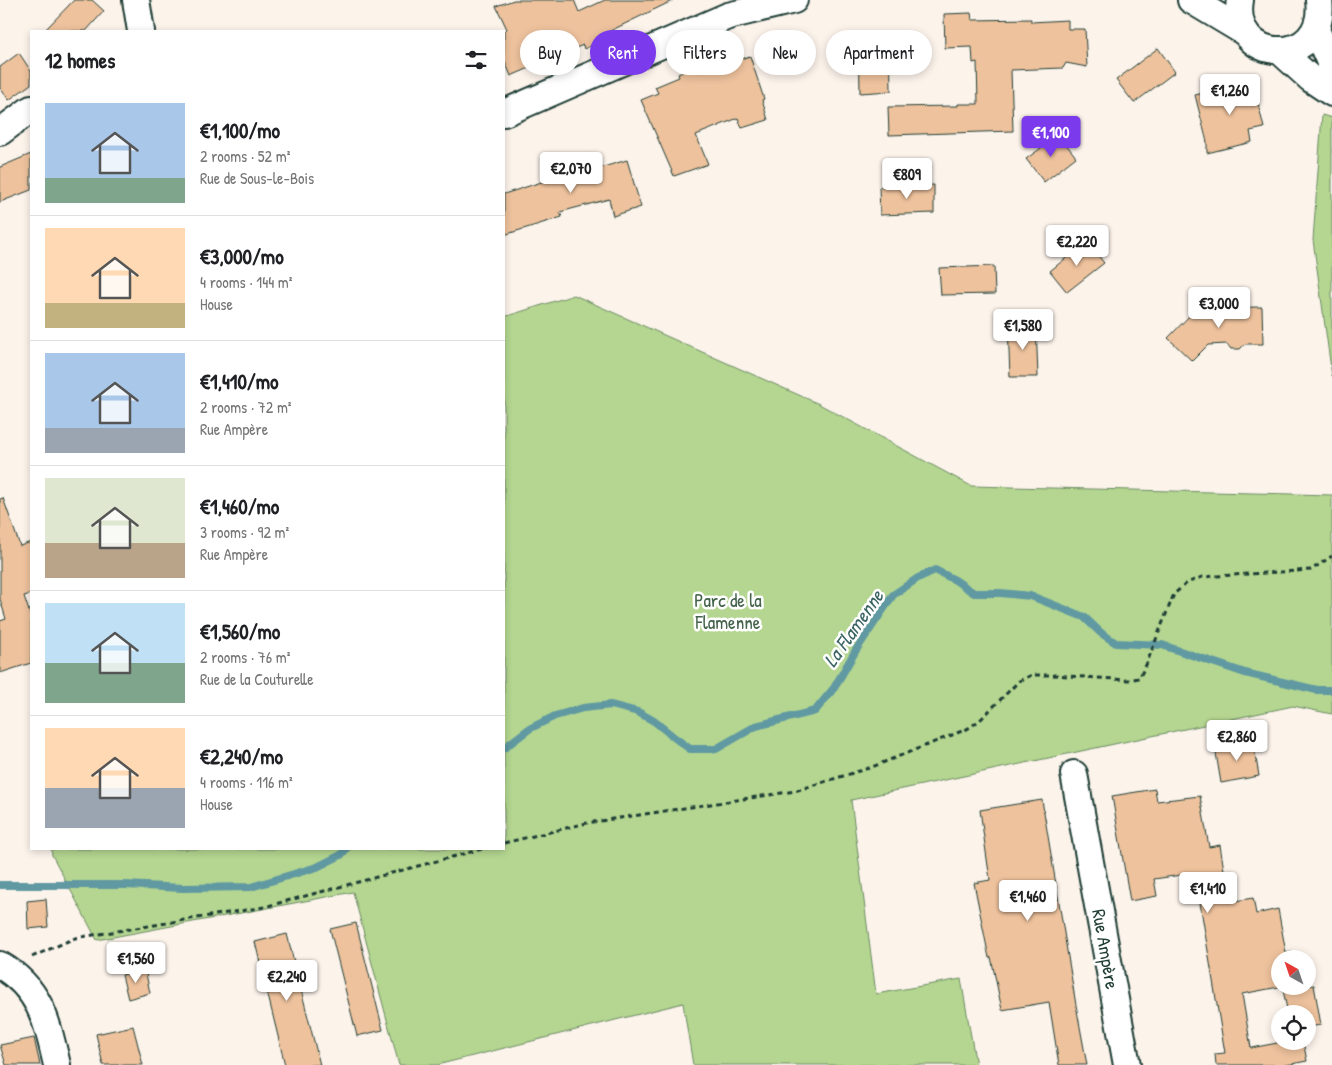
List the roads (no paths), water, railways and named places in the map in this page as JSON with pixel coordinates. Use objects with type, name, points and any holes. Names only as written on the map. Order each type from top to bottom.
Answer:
[{"type":"street","points":[[136,0],[141,30]]},
{"type":"street","points":[[505,113],[728,16],[794,0]]},
{"type":"street","points":[[1190,0],[1246,33],[1255,42],[1267,48],[1279,50],[1291,49],[1303,43],[1316,30],[1320,12],[1319,0]]},
{"type":"street","points":[[1240,0],[1238,10],[1240,21],[1246,33]]},
{"type":"street","points":[[1316,30],[1332,67]]},
{"type":"street","points":[[1279,50],[1311,79],[1332,93]]},
{"type":"street","points":[[0,132],[30,110]]},
{"type":"street","name":"Rue Ampère","points":[[1074,774],[1127,1065]]},
{"type":"street","points":[[3,967],[31,992],[40,1005],[45,1016],[57,1065]]},
{"type":"waterway","name":"La Flamenne","points":[[505,747],[529,729],[555,716],[583,708],[611,705],[638,712],[654,721],[690,749],[716,749],[756,726],[815,711],[834,688],[856,650],[893,595],[918,578],[935,570],[955,580],[974,593],[1031,596],[1084,617],[1101,633],[1116,643],[1162,645],[1245,673],[1317,690],[1332,690]]},
{"type":"waterway","name":"La Flamenne","points":[[0,885],[125,885],[183,888],[251,887],[317,867],[341,855],[345,850]]},
{"type":"park label","name":"Parc de la Flamenne","points":[[728,611]]}]
